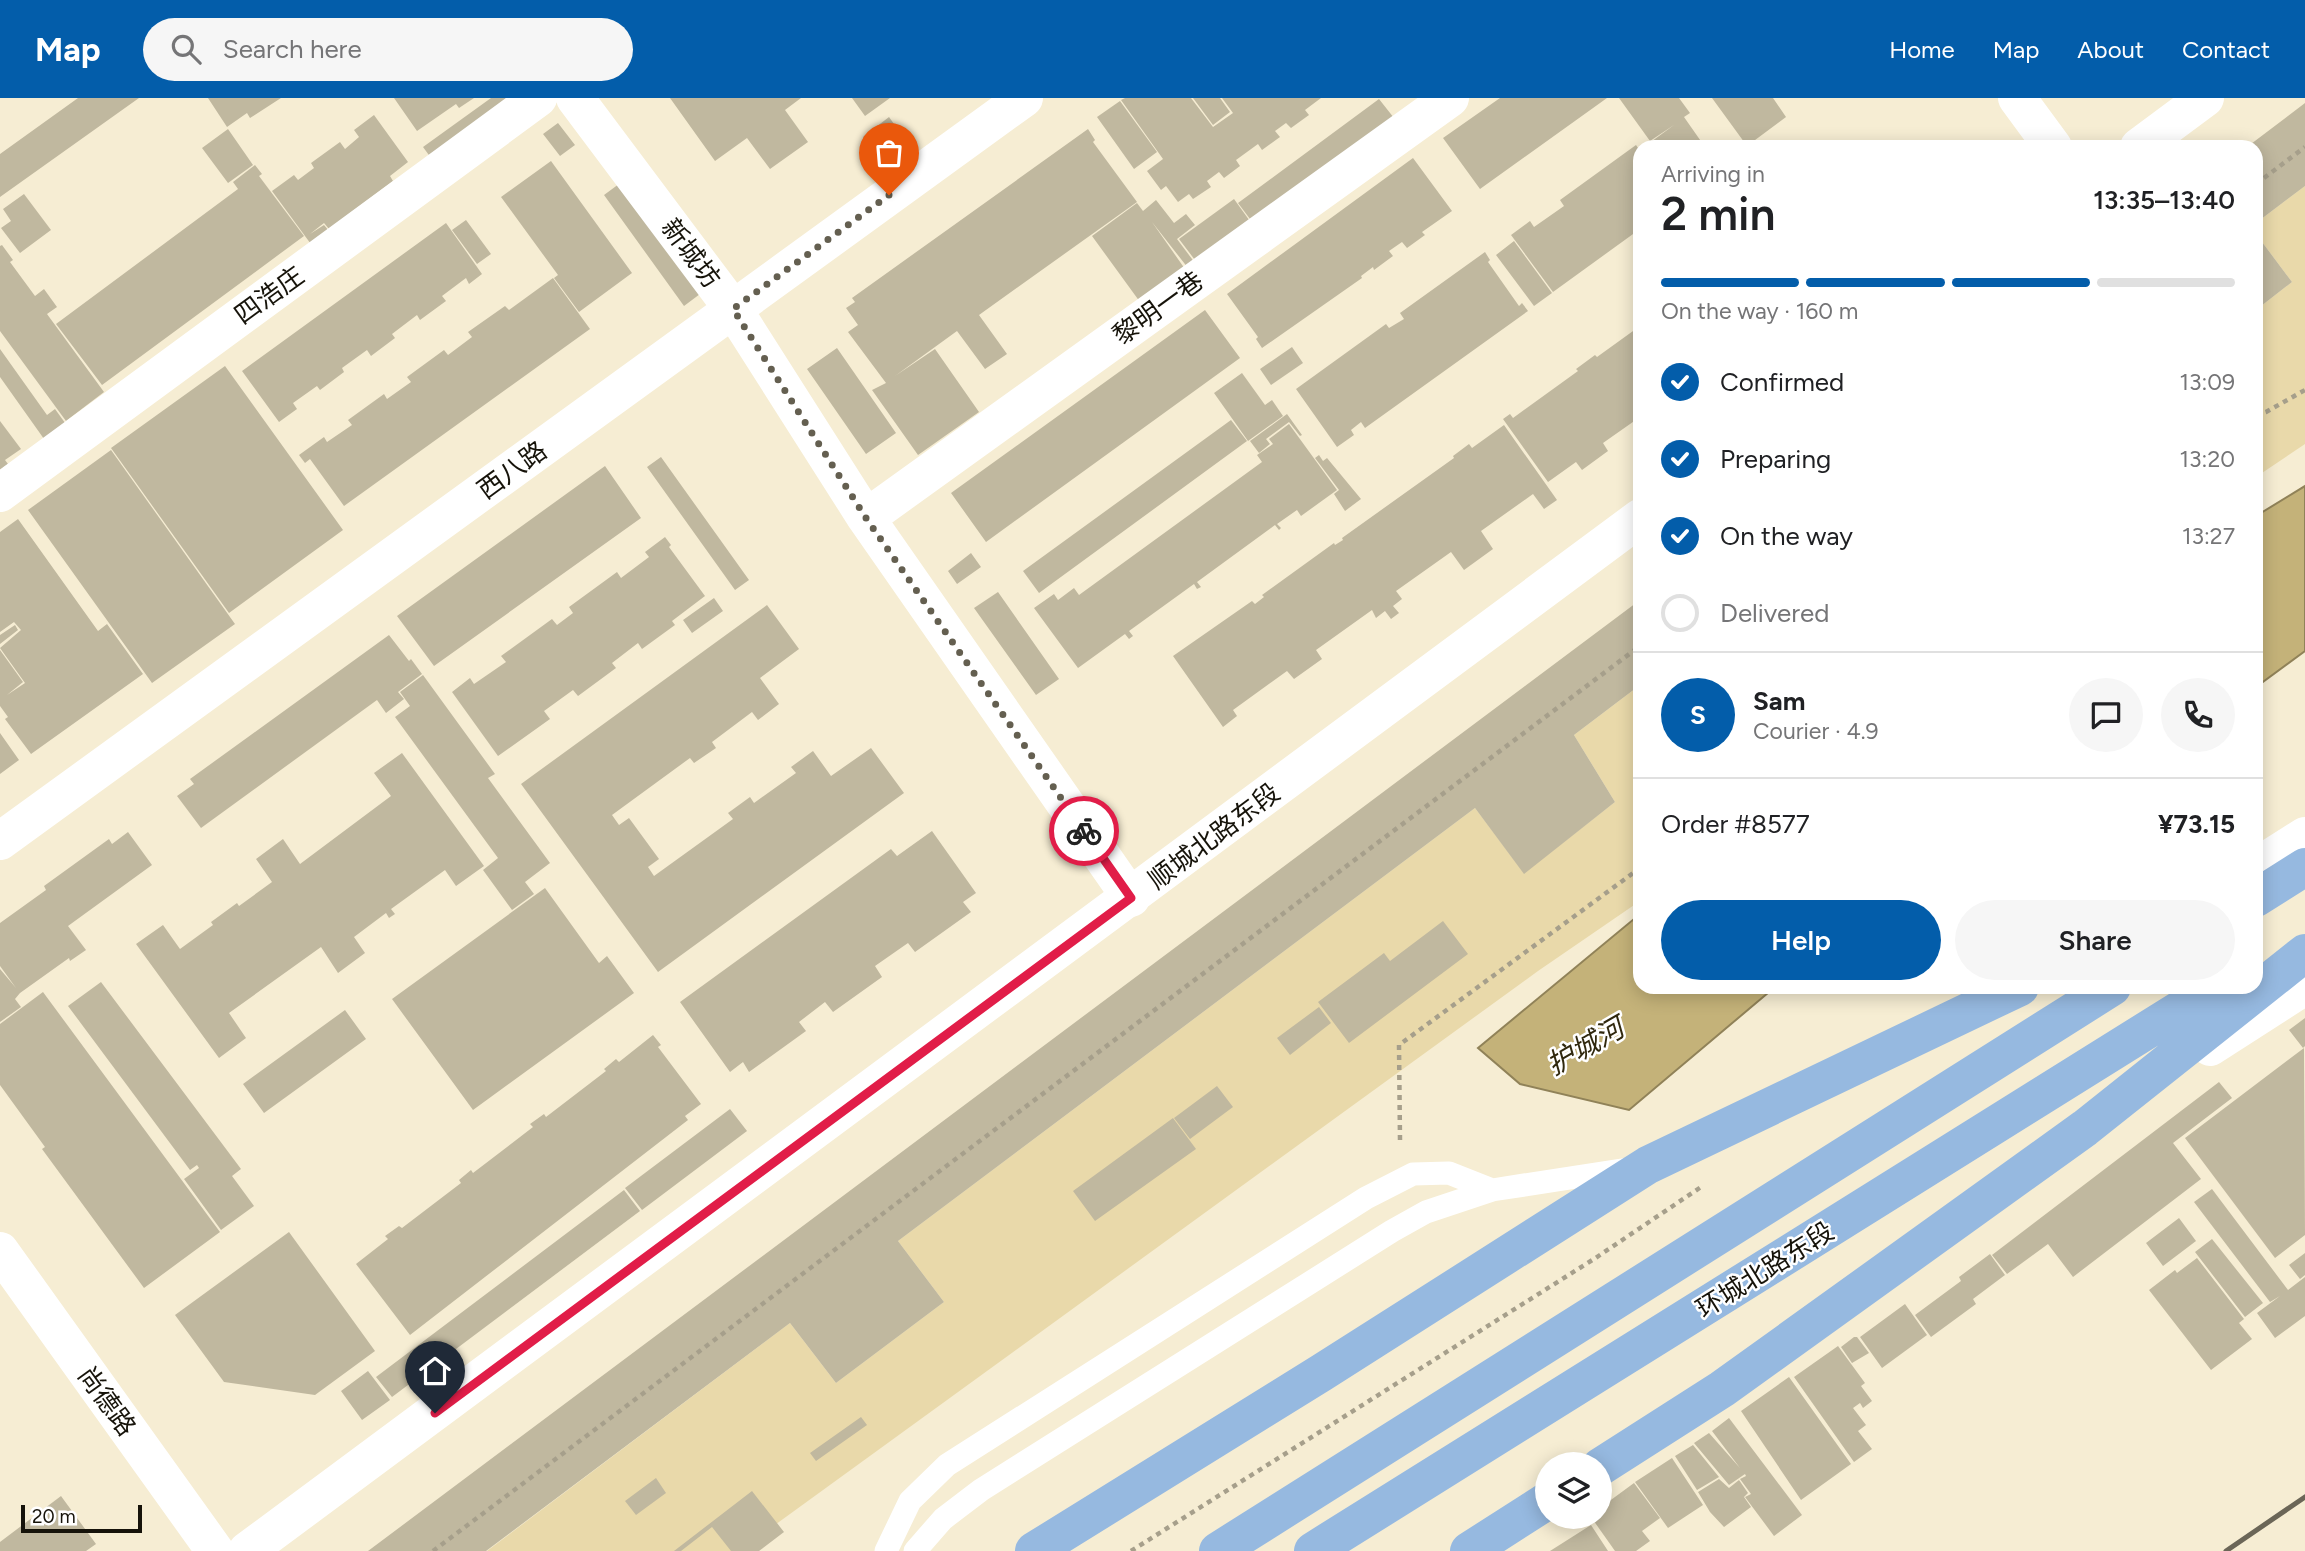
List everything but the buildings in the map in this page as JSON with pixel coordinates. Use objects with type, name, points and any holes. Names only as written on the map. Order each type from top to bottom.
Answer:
[{"type":"main road","points":[[2263,871],[2305,850]]},
{"type":"main road","points":[[2263,894],[2305,867]]},
{"type":"main road","points":[[2263,957],[2305,930]]},
{"type":"main road","points":[[2263,986],[2305,953]]},
{"type":"main road","points":[[1034,1551],[1648,1165],[2005,994]]},
{"type":"main road","name":"环城北路东段","points":[[1218,1551],[2101,994]]},
{"type":"main road","name":"环城北路东段","points":[[1313,1551],[2205,994]]},
{"type":"main road","points":[[1612,1459],[1722,1389],[2085,1128],[2253,994]]},
{"type":"main road","points":[[1469,1551],[1535,1509]]},
{"type":"street","name":"四浩庄","points":[[0,493],[538,98]]},
{"type":"street","name":"新城坊","points":[[575,98],[733,309],[866,518],[1131,898]]},
{"type":"street","name":"西八路","points":[[0,841],[1024,98]]},
{"type":"street","name":"黎明一巷","points":[[866,518],[1450,98]]},
{"type":"street","points":[[2017,98],[2048,140]]},
{"type":"street","points":[[2148,140],[2205,98]]},
{"type":"street","name":"顺城北路东段","points":[[247,1551],[1633,523]]},
{"type":"street","points":[[2263,863],[2305,836]]},
{"type":"street","points":[[2085,1128],[2305,985]]},
{"type":"street","name":"尚德路","points":[[0,1251],[215,1551]]},
{"type":"lane","points":[[915,1551],[943,1519],[981,1490],[1241,1325],[1426,1212],[1492,1190],[1648,1165]]},
{"type":"lane","points":[[886,1551],[910,1502],[947,1465],[1366,1198],[1413,1174],[1449,1173],[1492,1190]]},
{"type":"path","points":[[2263,179],[2305,147]]},
{"type":"path","points":[[2263,413],[2305,390]]},
{"type":"path","points":[[433,1551],[1633,651]]},
{"type":"path","points":[[1400,1140],[1399,1045],[1633,873]]},
{"type":"path","points":[[1131,1551],[1594,1259],[1707,1183]]},
{"type":"shaded area","points":[[2305,186],[2305,444],[2263,472],[2263,305],[2292,282],[2263,243],[2263,218]]},
{"type":"shaded area","points":[[1633,690],[1633,906],[1538,971],[739,1551],[487,1551],[790,1323],[836,1383],[944,1302],[898,1241],[1475,808],[1524,873],[1615,802],[1574,735]]},
{"type":"water","points":[[2305,486],[2305,651],[2263,682],[2263,512]]},
{"type":"water","name":"护城河","points":[[1633,920],[1633,994],[1767,994],[1629,1110],[1520,1084],[1478,1048]]},
{"type":"railway","points":[[2226,1551],[2305,1497]]},
{"type":"way so far","points":[[889,195],[733,309],[866,518],[1084,831]]},
{"type":"route","points":[[435,1413],[1131,898],[1084,831]]}]
